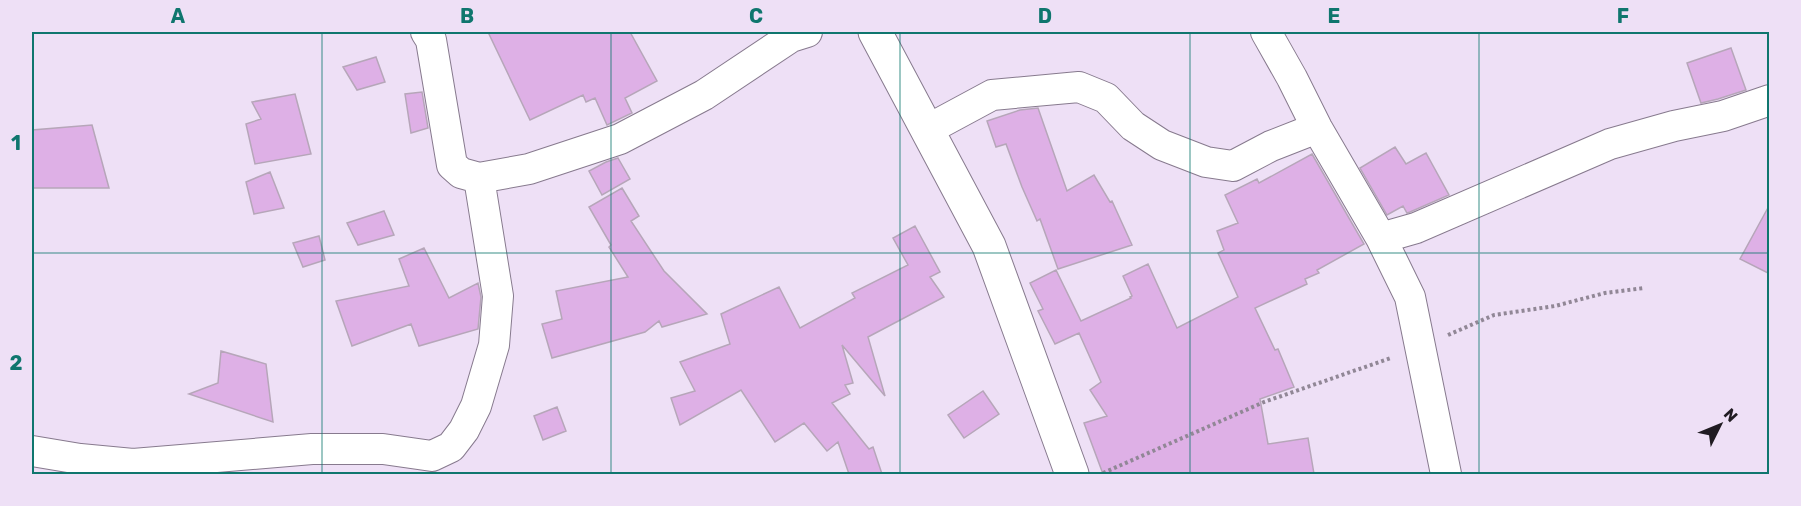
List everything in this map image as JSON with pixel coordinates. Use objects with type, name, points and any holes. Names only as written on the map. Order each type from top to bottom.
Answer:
[{"type":"main road","points":[[875,32],[989,246],[1072,474]]},
{"type":"street","points":[[426,32],[431,40],[452,165],[461,172],[479,178],[529,169],[620,139],[704,95],[791,37],[807,32]]},
{"type":"street","points":[[1266,32],[1317,128],[1381,238],[1410,297],[1446,474]]},
{"type":"street","points":[[927,130],[992,94],[1079,87],[1106,99],[1133,126],[1161,146],[1206,162],[1233,166],[1271,146],[1317,128]]},
{"type":"street","points":[[1381,238],[1416,228],[1610,144],[1674,126],[1723,116],[1770,100]]},
{"type":"street","points":[[32,451],[80,459],[133,464],[312,449],[383,449],[432,456],[451,447],[464,430],[476,406],[494,345],[498,296],[479,178]]},
{"type":"path","points":[[1099,474],[1264,402],[1420,347],[1494,315],[1555,306],[1605,293],[1644,288]]},
{"type":"building","points":[[488,32],[630,32],[657,81],[625,98],[632,113],[607,125],[595,98],[586,102],[583,95],[530,120]]},
{"type":"building","points":[[1731,48],[1746,90],[1701,103],[1687,63]]},
{"type":"building","points":[[376,57],[385,82],[357,90],[343,67]]},
{"type":"building","points":[[422,92],[428,128],[411,133],[405,94]]},
{"type":"building","points":[[295,94],[311,154],[255,164],[246,124],[261,119],[252,102]]},
{"type":"building","points":[[1038,108],[1067,191],[1094,175],[1110,202],[1112,201],[1132,245],[1058,269],[1040,219],[1037,221],[1006,144],[996,147],[987,121],[1020,110]]},
{"type":"building","points":[[92,125],[109,188],[32,188],[32,130]]},
{"type":"building","points":[[1395,147],[1406,164],[1426,153],[1449,195],[1407,213],[1403,206],[1387,215],[1360,168]]},
{"type":"building","points":[[1312,154],[1364,244],[1317,270],[1319,273],[1305,279],[1307,284],[1255,308],[1275,350],[1278,349],[1294,387],[1260,399],[1268,444],[1308,438],[1314,474],[1103,474],[1084,423],[1107,416],[1090,390],[1101,382],[1079,333],[1055,344],[1038,311],[1043,309],[1030,283],[1056,270],[1081,321],[1131,298],[1123,276],[1148,264],[1177,328],[1238,297],[1218,253],[1224,250],[1217,231],[1238,223],[1225,195],[1257,179],[1259,183]]},
{"type":"building","points":[[618,158],[630,179],[602,195],[589,171]]},
{"type":"building","points":[[270,172],[284,208],[254,214],[246,182]]},
{"type":"building","points":[[622,188],[639,216],[631,221],[664,271],[707,314],[662,327],[659,321],[645,332],[552,358],[542,324],[562,319],[556,291],[628,277],[609,247],[611,245],[589,207]]},
{"type":"building","points":[[1770,204],[1770,274],[1740,259]]},
{"type":"building","points":[[384,211],[394,235],[358,245],[347,223]]},
{"type":"building","points":[[915,226],[940,272],[930,277],[944,297],[868,337],[885,396],[842,345],[853,383],[845,385],[850,394],[832,403],[869,449],[873,447],[882,474],[849,474],[838,442],[827,451],[804,423],[775,442],[741,390],[680,425],[671,398],[695,391],[680,362],[730,344],[721,314],[779,287],[800,328],[855,298],[852,293],[908,265],[893,238]]},
{"type":"building","points":[[319,236],[325,260],[303,267],[293,243]]},
{"type":"building","points":[[424,248],[449,298],[478,283],[481,297],[478,329],[419,346],[411,324],[352,346],[336,301],[409,286],[399,259]]},
{"type":"building","points":[[221,351],[266,364],[273,422],[189,394],[218,383]]},
{"type":"building","points":[[983,391],[999,414],[964,438],[948,415]]},
{"type":"building","points":[[557,407],[566,431],[543,440],[534,416]]}]
